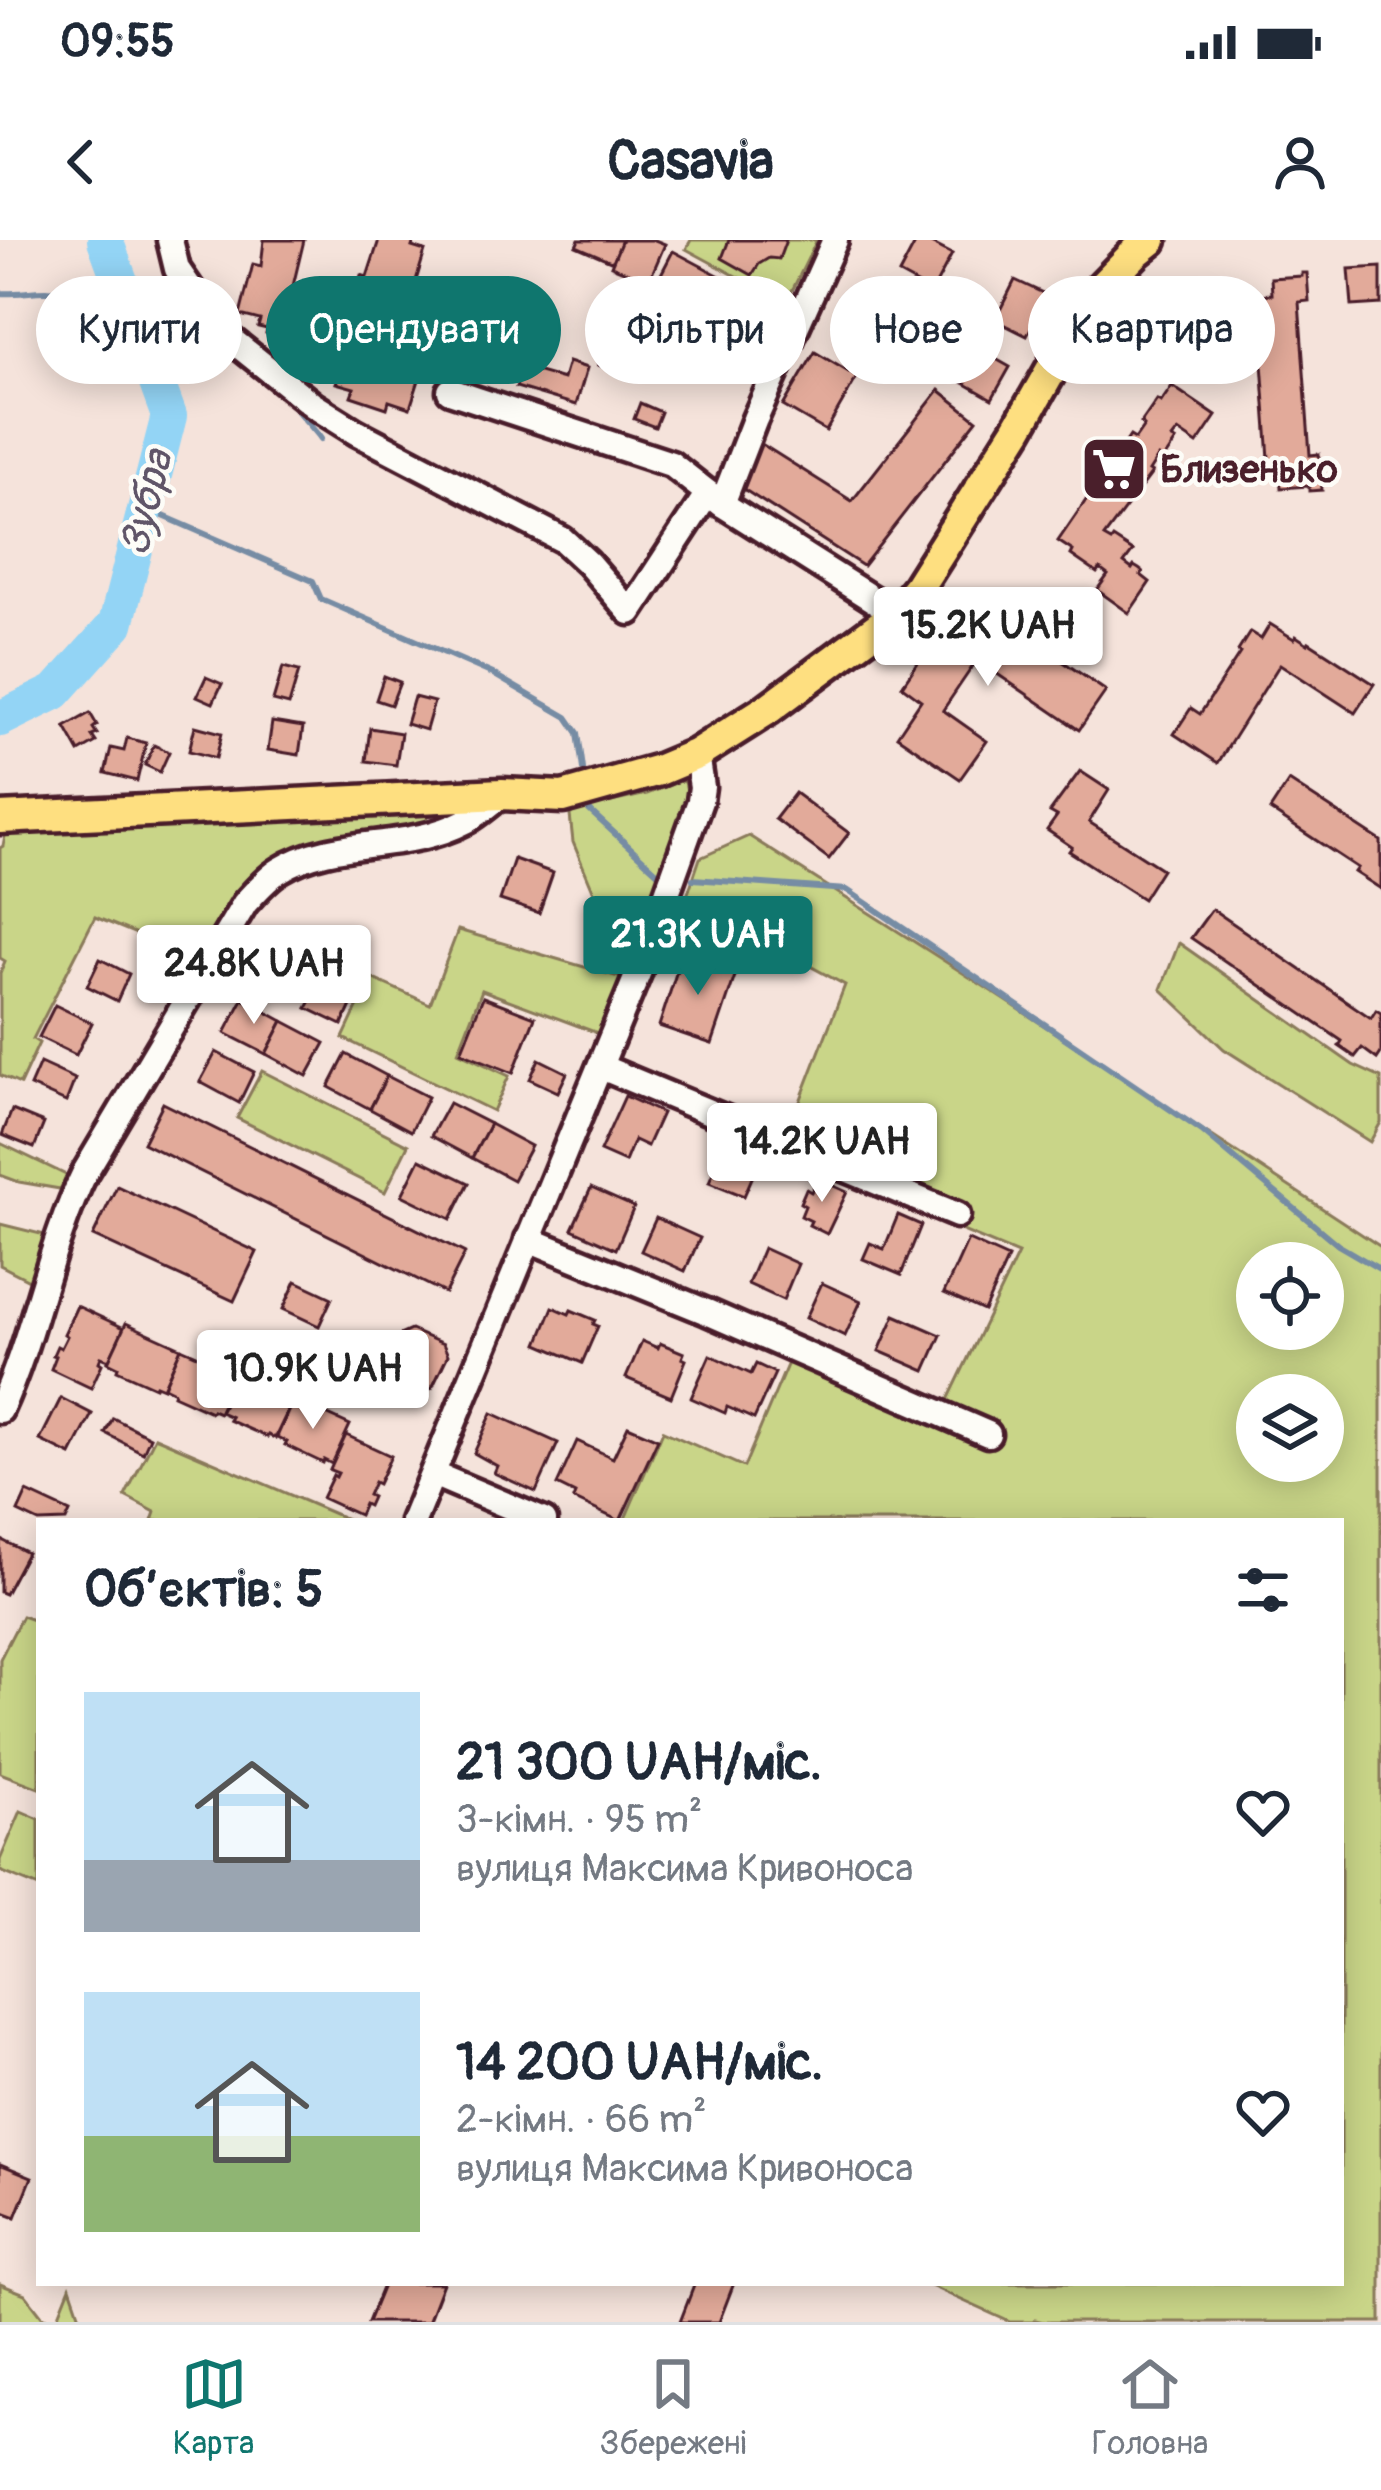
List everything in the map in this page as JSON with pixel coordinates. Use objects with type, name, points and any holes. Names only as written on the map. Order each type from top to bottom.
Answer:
[{"type":"main road","points":[[0,818],[502,794],[562,797],[698,754],[768,709],[896,614],[1017,430],[1094,295],[1151,240]]},
{"type":"street","points":[[170,240],[177,269],[218,329],[313,405],[356,432],[563,540],[630,612],[715,499],[836,240]]},
{"type":"street","points":[[450,391],[670,464],[715,499],[896,614]]},
{"type":"street","points":[[414,1518],[639,971],[700,801],[698,754]]},
{"type":"street","points":[[0,1411],[19,1368],[64,1220],[85,1172],[245,903],[279,871],[295,863],[314,855],[420,838],[460,824],[502,794]]},
{"type":"street","points":[[601,1067],[957,1215]]},
{"type":"street","points":[[528,1240],[988,1434]]},
{"type":"street","points":[[433,1474],[537,1518]]},
{"type":"green space","points":[[691,240],[817,240],[799,276],[736,276],[686,249]]},
{"type":"green space","points":[[685,782],[689,800],[633,962],[620,955],[573,842],[570,815]]},
{"type":"green space","points":[[430,811],[425,825],[263,870],[231,899],[195,958],[95,917],[33,1039],[39,1043],[20,1084],[0,1075],[0,973],[5,961],[0,958],[0,848],[6,830]]},
{"type":"green space","points":[[749,836],[1381,1247],[1381,2322],[1010,2322],[931,2286],[1344,2286],[1344,1518],[625,1518],[663,1431],[744,1467],[790,1358],[992,1448],[1000,1429],[946,1404],[1018,1254],[960,1230],[968,1207],[789,1130],[845,985],[686,899],[700,858]]},
{"type":"green space","points":[[458,930],[622,978],[600,1034],[482,990],[458,1052],[509,1076],[493,1111],[343,1038],[371,978],[430,1004]]},
{"type":"green space","points":[[1179,943],[1353,1065],[1381,1078],[1381,1122],[1370,1142],[1224,1049],[1161,989]]},
{"type":"green space","points":[[262,1071],[408,1145],[385,1192],[237,1118]]},
{"type":"green space","points":[[0,1143],[68,1176],[60,1189],[0,1175]]},
{"type":"green space","points":[[0,1224],[45,1235],[33,1282],[0,1265]]},
{"type":"green space","points":[[155,1437],[344,1518],[153,1518],[155,1512],[125,1496]]},
{"type":"green space","points":[[22,1616],[36,1621],[36,1787],[0,1773],[0,1659]]},
{"type":"green space","points":[[21,1811],[36,1818],[36,1886],[0,1871],[0,1860]]},
{"type":"green space","points":[[0,2284],[25,2294],[42,2316],[56,2322],[0,2322]]},
{"type":"green space","points":[[70,2287],[82,2322],[56,2322]]},
{"type":"building","points":[[264,240],[304,240],[295,276],[266,276],[266,329],[258,327],[260,320],[242,316],[253,264],[261,266]]},
{"type":"building","points":[[379,240],[410,240],[412,247],[425,251],[417,276],[367,276]]},
{"type":"building","points":[[579,240],[622,240],[613,262],[576,246]]},
{"type":"building","points":[[622,240],[665,244],[651,276],[611,266]]},
{"type":"building","points":[[729,240],[786,240],[779,259],[769,258],[752,275],[722,258]]},
{"type":"building","points":[[917,240],[952,254],[940,276],[899,274]]},
{"type":"building","points":[[673,251],[720,276],[660,276]]},
{"type":"building","points":[[1381,267],[1381,304],[1352,306],[1349,269]]},
{"type":"building","points":[[1307,273],[1309,301],[1299,302],[1310,455],[1319,454],[1322,490],[1309,491],[1309,486],[1281,488],[1280,472],[1270,472],[1264,384],[1275,384],[1275,278]]},
{"type":"building","points":[[1015,280],[1028,286],[1027,336],[1004,324],[1004,302]]},
{"type":"building","points":[[815,352],[830,361],[830,384],[853,384],[826,431],[783,406],[796,384],[806,384],[806,367]]},
{"type":"building","points":[[568,362],[585,367],[576,405],[516,387],[561,384]]},
{"type":"building","points":[[340,384],[418,384],[410,408],[389,401],[387,408],[351,396],[354,388]]},
{"type":"building","points":[[966,384],[1000,384],[992,399]]},
{"type":"building","points":[[1172,386],[1216,416],[1197,444],[1178,431],[1163,460],[1158,457],[1152,473],[1104,537],[1133,551],[1124,563],[1139,569],[1150,582],[1129,613],[1097,590],[1108,575],[1100,569],[1097,573],[1058,541],[1130,436],[1135,439],[1157,400],[1161,402]]},
{"type":"building","points":[[939,390],[977,420],[863,566],[734,483],[760,443],[852,501]]},
{"type":"building","points":[[640,403],[661,412],[655,427],[634,419]]},
{"type":"building","points":[[989,611],[1106,691],[1079,730],[977,660],[943,710],[987,741],[960,779],[897,736],[921,700],[902,686],[941,629],[965,646]]},
{"type":"building","points":[[1270,624],[1309,642],[1374,684],[1355,713],[1280,664],[1218,763],[1174,734],[1191,708],[1200,714],[1250,632],[1261,639]]},
{"type":"building","points":[[283,667],[299,671],[289,705],[273,701]]},
{"type":"building","points":[[384,676],[400,682],[391,705],[376,700]]},
{"type":"building","points":[[206,677],[222,684],[213,703],[197,696]]},
{"type":"building","points":[[414,697],[434,702],[426,730],[406,724]]},
{"type":"building","points":[[90,713],[97,725],[93,728],[97,734],[92,736],[96,742],[79,752],[65,727]]},
{"type":"building","points":[[272,722],[303,727],[299,755],[268,750]]},
{"type":"building","points":[[195,726],[222,733],[216,758],[189,751]]},
{"type":"building","points":[[370,728],[401,733],[396,765],[366,761]]},
{"type":"building","points":[[127,738],[146,743],[137,781],[105,773],[111,748],[124,751]]},
{"type":"building","points":[[154,745],[169,752],[160,772],[145,765]]},
{"type":"building","points":[[1080,771],[1109,790],[1089,822],[1162,869],[1143,899],[1069,851],[1072,847],[1047,830],[1057,816],[1050,812]]},
{"type":"building","points":[[1289,781],[1381,841],[1381,889],[1355,872],[1358,868],[1270,810]]},
{"type":"building","points":[[795,793],[849,833],[829,859],[775,819]]},
{"type":"building","points":[[514,859],[553,873],[539,913],[500,900]]},
{"type":"building","points":[[1212,909],[1371,1018],[1376,1010],[1381,1013],[1377,1059],[1362,1048],[1355,1057],[1339,1046],[1342,1041],[1191,938]]},
{"type":"building","points":[[683,952],[737,970],[712,1044],[659,1026]]},
{"type":"building","points":[[100,959],[129,974],[117,1001],[87,986]]},
{"type":"building","points":[[311,960],[361,984],[342,1025],[307,1008],[312,999],[301,994],[304,988],[299,985]]},
{"type":"building","points":[[239,963],[269,981],[257,1000],[227,982]]},
{"type":"building","points":[[483,997],[535,1017],[513,1073],[461,1052]]},
{"type":"building","points":[[243,999],[283,1021],[266,1054],[225,1033]]},
{"type":"building","points":[[55,1005],[92,1023],[76,1055],[39,1037]]},
{"type":"building","points":[[283,1021],[325,1043],[307,1076],[266,1054]]},
{"type":"building","points":[[216,1052],[254,1072],[239,1103],[200,1082]]},
{"type":"building","points":[[346,1054],[387,1076],[370,1109],[329,1087]]},
{"type":"building","points":[[539,1059],[567,1073],[558,1092],[530,1079]]},
{"type":"building","points":[[40,1063],[75,1079],[66,1102],[30,1086]]},
{"type":"building","points":[[387,1076],[428,1097],[411,1131],[370,1109]]},
{"type":"building","points":[[625,1096],[662,1113],[647,1146],[634,1140],[625,1162],[600,1151]]},
{"type":"building","points":[[163,1103],[465,1253],[445,1293],[143,1143]]},
{"type":"building","points":[[449,1103],[490,1124],[472,1158],[431,1136]]},
{"type":"building","points":[[12,1110],[44,1123],[34,1148],[2,1135]]},
{"type":"building","points":[[490,1124],[531,1146],[513,1180],[472,1158]]},
{"type":"building","points":[[723,1149],[758,1164],[744,1196],[709,1182]]},
{"type":"building","points":[[420,1159],[469,1183],[451,1219],[402,1195]]},
{"type":"building","points":[[818,1179],[847,1192],[827,1234],[801,1216],[806,1189],[811,1192]]},
{"type":"building","points":[[117,1186],[257,1252],[234,1301],[93,1236]]},
{"type":"building","points":[[591,1188],[634,1207],[616,1249],[572,1229]]},
{"type":"building","points":[[898,1215],[921,1225],[901,1275],[863,1259],[870,1243],[884,1249]]},
{"type":"building","points":[[656,1218],[700,1238],[685,1271],[641,1251]]},
{"type":"building","points":[[968,1240],[1008,1258],[984,1311],[944,1293]]},
{"type":"building","points":[[763,1248],[798,1264],[783,1300],[748,1284]]},
{"type":"building","points":[[296,1281],[332,1298],[319,1326],[283,1309]]},
{"type":"building","points":[[822,1283],[861,1301],[845,1336],[806,1318]]},
{"type":"building","points":[[77,1306],[124,1328],[109,1360],[101,1357],[91,1388],[51,1369]]},
{"type":"building","points":[[553,1307],[595,1320],[598,1326],[582,1363],[538,1344]]},
{"type":"building","points":[[895,1315],[941,1335],[925,1371],[879,1351]]},
{"type":"building","points":[[126,1323],[181,1348],[163,1388],[108,1362]]},
{"type":"building","points":[[411,1330],[443,1344],[448,1355],[432,1388],[423,1392],[388,1376],[385,1366],[400,1335]]},
{"type":"building","points":[[642,1341],[684,1353],[686,1360],[671,1397],[626,1378]]},
{"type":"building","points":[[181,1348],[238,1373],[219,1413],[164,1387]]},
{"type":"building","points":[[710,1355],[751,1374],[756,1364],[775,1373],[754,1419],[691,1398]]},
{"type":"building","points":[[343,1368],[375,1384],[367,1402],[334,1387]]},
{"type":"building","points":[[238,1373],[294,1398],[275,1438],[220,1412]]},
{"type":"building","points":[[61,1398],[92,1414],[71,1455],[40,1440]]},
{"type":"building","points":[[294,1398],[350,1425],[332,1464],[285,1445],[277,1437]]},
{"type":"building","points":[[492,1413],[558,1443],[536,1492],[494,1473],[497,1466],[474,1453]]},
{"type":"building","points":[[113,1418],[150,1437],[143,1453],[105,1433]]},
{"type":"building","points":[[628,1426],[658,1439],[621,1518],[573,1499],[575,1494],[557,1485],[577,1441],[613,1458]]},
{"type":"building","points":[[346,1435],[391,1456],[368,1495],[372,1497],[368,1506],[364,1504],[359,1515],[322,1498],[338,1473],[330,1470]]},
{"type":"building","points":[[27,1492],[70,1512],[67,1518],[36,1521],[18,1512]]},
{"type":"building","points":[[0,1539],[27,1553],[5,1594],[0,1592]]},
{"type":"building","points":[[0,2164],[32,2177],[16,2217],[0,2211]]},
{"type":"building","points":[[383,2286],[442,2286],[428,2322],[368,2322]]},
{"type":"building","points":[[694,2286],[733,2286],[719,2322],[680,2322]]},
{"type":"waterway","name":"Зубра","points":[[0,719],[55,692],[116,624],[169,416],[105,240]]},
{"type":"waterway","points":[[0,293],[36,291]]},
{"type":"waterway","points":[[283,391],[321,439]]},
{"type":"waterway","points":[[145,508],[313,581],[321,599],[493,674],[567,717],[578,733],[583,769]]},
{"type":"waterway","points":[[589,810],[659,874]]},
{"type":"waterway","points":[[693,879],[847,890],[1202,1131],[1338,1245],[1381,1270]]},
{"type":"place","name":"Близенько","points":[[1114,469]]}]
